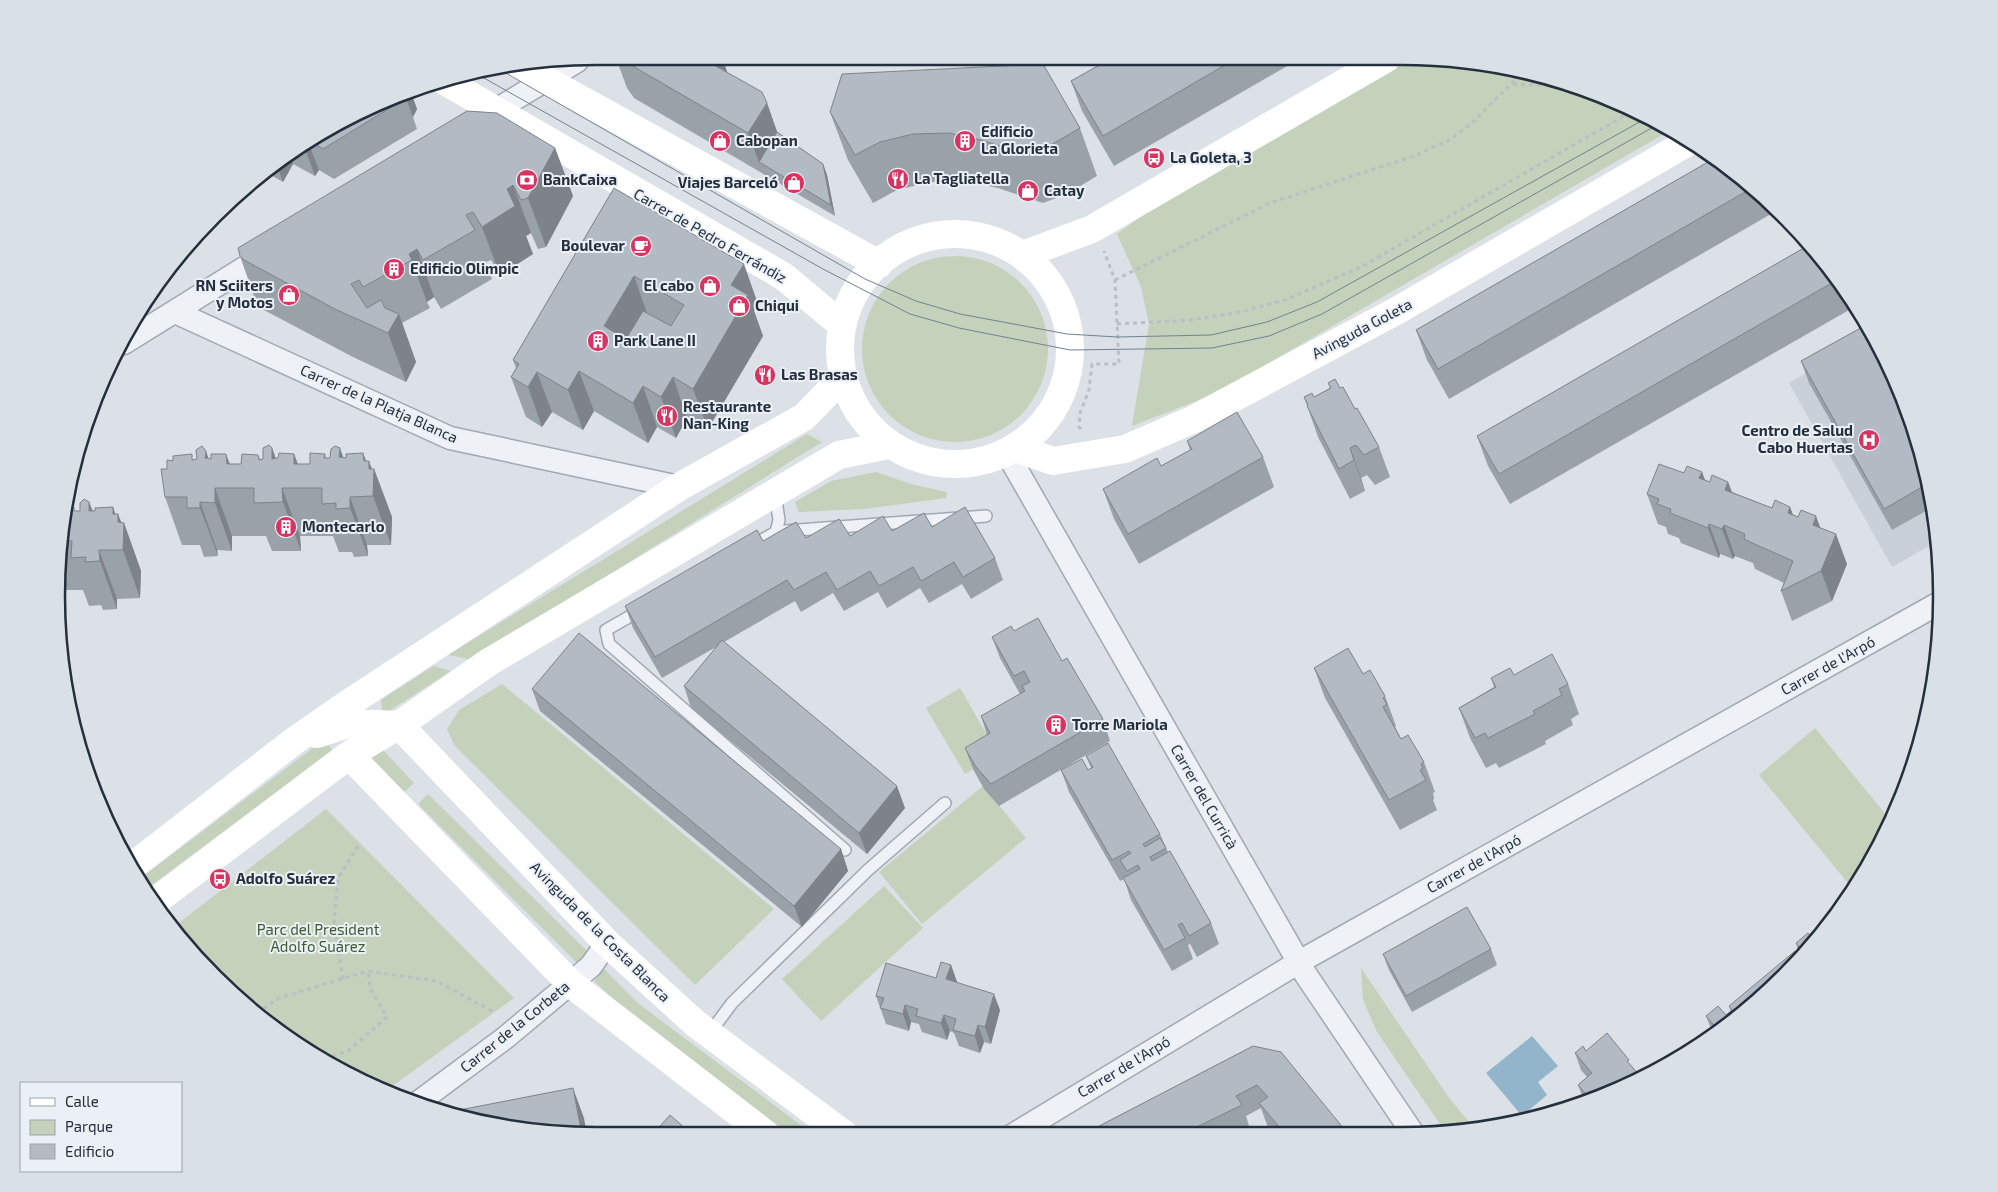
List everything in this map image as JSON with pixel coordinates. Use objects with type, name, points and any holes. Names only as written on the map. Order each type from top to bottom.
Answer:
[{"type":"main road","points":[[1025,254],[1092,229],[1375,65]]},
{"type":"main road","points":[[527,70],[878,264]]},
{"type":"main road","name":"Carrer de Pedro Ferrándiz","points":[[452,85],[783,276],[842,325]]},
{"type":"main road","name":"Avinguda Goleta","points":[[1011,450],[1053,462],[1125,449],[1192,420],[1398,310],[1683,145]]},
{"type":"main road","points":[[943,236],[1004,242],[1025,254],[1050,278],[1062,307],[1070,350],[1067,376],[1048,418],[1011,450],[972,464],[934,463],[889,445],[860,416],[843,377],[840,348],[842,325],[858,288],[878,264],[905,246],[943,236]]},
{"type":"main road","points":[[137,863],[294,741],[349,703],[679,487],[804,416],[843,377]]},
{"type":"main road","points":[[159,898],[349,755],[399,726],[489,662],[839,455],[889,445]]},
{"type":"main road","points":[[294,741],[352,723],[399,726]]},
{"type":"main road","name":"Avinguda de la Costa Blanca","points":[[399,726],[607,943],[708,1034],[834,1127]]},
{"type":"main road","points":[[349,755],[570,983],[757,1127]]},
{"type":"street","points":[[469,126],[569,66]]},
{"type":"street","points":[[132,338],[284,243]]},
{"type":"street","name":"Carrer de la Platja Blanca","points":[[175,312],[450,438],[679,487]]},
{"type":"street","name":"Carrer del Curricà","points":[[1011,450],[1299,962],[1409,1127]]},
{"type":"street","name":"Carrer de l'Arpó","points":[[1026,1127],[1299,962],[1933,607]]},
{"type":"street","name":"Carrer de la Corbeta","points":[[424,1098],[505,1038],[592,966],[607,943]]},
{"type":"lane","points":[[774,494],[779,520],[776,532]]},
{"type":"lane","points":[[742,552],[776,532],[986,516]]},
{"type":"lane","points":[[648,606],[606,630],[609,644],[846,850]]},
{"type":"lane","points":[[708,1034],[732,1003],[868,870],[945,803]]},
{"type":"path","points":[[1115,280],[1270,203],[1414,156],[1451,139],[1472,124],[1518,78]]},
{"type":"path","points":[[1512,84],[1548,86]]},
{"type":"path","points":[[1117,324],[1191,320],[1240,312],[1285,300],[1361,268],[1626,115]]},
{"type":"path","points":[[1087,435],[1079,427],[1080,413],[1089,390],[1092,364],[1119,364],[1115,280],[1110,262],[1092,229]]},
{"type":"path","points":[[343,979],[334,923],[338,878],[360,843]]},
{"type":"path","points":[[331,1057],[349,1050],[387,1017],[370,988],[368,971]]},
{"type":"path","points":[[263,1008],[279,998],[368,971],[436,981],[494,1012]]},
{"type":"shaded area","name":"Centro de Salud Cabo Huertas","points":[[1866,338],[1893,393],[1905,425],[1923,492],[1930,545],[1892,567],[1789,383]]},
{"type":"green space","points":[[1400,65],[1437,66],[1471,70],[1506,75],[1539,83],[1605,105],[1664,134],[1217,393],[1132,426],[1149,324],[1141,287],[1117,234],[1147,212]]},
{"type":"green space","points":[[946,256],[964,256],[991,263],[1021,283],[1041,313],[1048,340],[1048,358],[1041,385],[1021,415],[991,435],[964,442],[946,442],[928,438],[911,431],[896,421],[883,408],[873,393],[866,376],[862,358],[862,340],[866,322],[873,305],[883,290],[896,277],[911,267],[928,260]]},
{"type":"green space","points":[[807,434],[822,442],[472,660],[448,655]]},
{"type":"green space","points":[[876,472],[911,484],[947,492],[946,498],[864,509],[799,512],[795,502],[831,481]]},
{"type":"green space","points":[[433,666],[451,671],[389,711],[382,710],[381,700]]},
{"type":"green space","points":[[502,684],[774,909],[695,985],[455,746],[447,729],[459,710]]},
{"type":"green space","points":[[960,688],[998,754],[965,774],[926,708]]},
{"type":"green space","points":[[1815,728],[1886,815],[1862,862],[1849,884],[1759,775]]},
{"type":"green space","points":[[325,739],[332,750],[151,886],[144,875]]},
{"type":"green space","points":[[382,749],[414,783],[404,792],[368,757]]},
{"type":"green space","points":[[983,786],[1026,838],[922,924],[879,872]]},
{"type":"green space","points":[[428,794],[589,953],[582,968],[418,804]]},
{"type":"green space","name":"Parc del President Adolfo Suárez","points":[[326,809],[514,998],[392,1086],[330,1056],[301,1038],[273,1017],[221,971],[178,923]]},
{"type":"green space","points":[[884,886],[923,928],[821,1021],[782,979]]},
{"type":"green space","points":[[1361,968],[1447,1095],[1469,1122],[1441,1126],[1377,1032],[1363,1000]]},
{"type":"green space","points":[[604,969],[639,1004],[803,1127],[777,1127],[629,1014],[594,981]]},
{"type":"water","points":[[1532,1036],[1558,1066],[1538,1082],[1547,1095],[1527,1112],[1520,1114],[1486,1073]]},
{"type":"building","points":[[631,65],[714,65],[762,92],[767,103],[748,133]]},
{"type":"building","points":[[1044,65],[1080,128],[1049,146],[1025,154],[981,140],[949,133],[913,134],[880,142],[855,155],[830,112],[842,74]]},
{"type":"building","points":[[1099,65],[1225,65],[1103,136],[1071,81]]},
{"type":"building","points":[[397,103],[323,149],[316,145],[361,120]]},
{"type":"building","points":[[467,111],[497,113],[555,148],[528,198],[521,200],[513,185],[507,189],[515,206],[482,227],[473,212],[466,215],[475,230],[423,260],[417,249],[409,254],[412,260],[363,287],[359,280],[351,284],[367,308],[381,300],[385,308],[399,314],[388,333],[335,309],[244,260],[240,256],[238,248]]},
{"type":"building","points":[[777,132],[823,164],[831,205],[759,162]]},
{"type":"building","points":[[1708,162],[1746,192],[1438,369],[1416,330]]},
{"type":"building","points":[[614,188],[744,264],[731,285],[748,295],[693,389],[673,377],[661,397],[643,386],[633,403],[579,371],[568,390],[537,372],[528,387],[511,377],[519,364],[513,360]],"holes":[[[634,276],[684,305],[671,326],[643,311],[626,339],[604,326]]]},
{"type":"building","points":[[1803,248],[1831,284],[1499,474],[1477,436]]},
{"type":"building","points":[[1860,328],[1893,393],[1905,425],[1922,487],[1884,509],[1801,361]]},
{"type":"building","points":[[1335,379],[1340,388],[1343,387],[1355,409],[1357,408],[1379,447],[1364,455],[1356,445],[1350,448],[1354,460],[1339,469],[1304,397],[1312,393],[1314,397],[1331,388],[1328,383]]},
{"type":"building","points":[[1237,412],[1263,457],[1128,534],[1103,489],[1157,458],[1161,466],[1192,449],[1187,441]]},
{"type":"building","points":[[269,445],[272,448],[272,459],[278,458],[279,453],[294,454],[294,464],[310,464],[310,453],[325,454],[324,458],[330,458],[331,449],[335,446],[340,448],[339,457],[346,458],[346,454],[363,453],[364,461],[369,461],[369,469],[374,469],[373,496],[350,497],[350,508],[336,509],[336,503],[322,504],[322,488],[282,488],[283,502],[254,503],[254,488],[215,488],[215,503],[200,502],[200,508],[187,508],[187,497],[165,497],[161,469],[167,469],[167,460],[173,461],[173,456],[192,454],[192,460],[197,459],[196,450],[202,446],[206,451],[205,458],[211,459],[211,454],[226,454],[227,464],[241,464],[242,454],[258,455],[259,460],[263,459],[263,448]]},
{"type":"building","points":[[1659,464],[1684,473],[1687,466],[1702,472],[1699,478],[1710,482],[1712,475],[1728,482],[1725,490],[1772,508],[1775,500],[1790,507],[1788,513],[1798,517],[1801,510],[1816,516],[1813,525],[1836,534],[1821,571],[1781,591],[1793,561],[1744,539],[1745,534],[1724,525],[1722,529],[1709,524],[1708,528],[1670,513],[1671,509],[1657,504],[1659,499],[1647,494]]},
{"type":"building","points":[[84,499],[89,502],[89,511],[95,511],[95,508],[113,507],[113,514],[118,514],[118,522],[124,523],[123,550],[99,550],[100,561],[85,562],[86,557],[71,558],[72,541],[68,541],[73,507],[74,511],[80,511],[80,503]]},
{"type":"building","points":[[965,507],[995,558],[963,577],[954,562],[921,581],[913,567],[879,586],[870,571],[837,590],[826,572],[794,590],[787,580],[655,657],[625,606],[757,530],[763,541],[796,522],[806,538],[839,519],[850,536],[883,516],[892,531],[924,513],[932,527]]},
{"type":"building","name":"Torre Mariola","points":[[1038,618],[1062,661],[1067,658],[1103,719],[991,784],[976,767],[965,748],[990,733],[981,716],[1025,691],[1022,686],[1030,682],[1024,671],[1014,676],[992,637],[1011,626],[1014,631]]},
{"type":"building","points":[[579,633],[841,849],[794,906],[532,689]]},
{"type":"building","points":[[722,640],[897,786],[859,833],[684,686]]},
{"type":"building","points":[[1348,648],[1363,674],[1370,670],[1385,696],[1383,698],[1387,704],[1383,707],[1401,739],[1408,735],[1424,762],[1421,764],[1423,768],[1420,770],[1426,780],[1389,800],[1314,668]]},
{"type":"building","points":[[1552,654],[1568,684],[1559,689],[1562,695],[1533,711],[1535,714],[1488,738],[1485,733],[1475,738],[1459,708],[1496,687],[1491,678],[1510,668],[1514,675]]},
{"type":"building","points":[[1108,743],[1160,834],[1143,844],[1145,847],[1160,838],[1166,848],[1150,857],[1152,861],[1170,851],[1211,923],[1189,936],[1182,923],[1178,925],[1185,938],[1164,950],[1123,878],[1140,869],[1138,865],[1127,871],[1120,860],[1131,853],[1129,851],[1112,860],[1061,770],[1082,759],[1088,770],[1093,767],[1086,756]]},
{"type":"building","points":[[1467,907],[1491,949],[1406,996],[1383,954]]},
{"type":"building","points":[[1808,933],[1810,935],[1799,948],[1796,943]]},
{"type":"building","points":[[1795,951],[1752,995],[1714,1025],[1706,1016],[1718,1006],[1726,1015],[1732,1010],[1729,1006]]},
{"type":"building","points":[[941,962],[951,965],[946,979],[994,994],[985,1027],[978,1025],[975,1036],[953,1030],[956,1019],[944,1015],[941,1023],[916,1016],[918,1009],[905,1005],[903,1014],[880,1008],[884,998],[876,996],[886,963],[936,978]]},
{"type":"building","points":[[1607,1033],[1637,1072],[1586,1094],[1578,1085],[1592,1073],[1575,1053],[1583,1046],[1586,1051]]},
{"type":"building","points":[[1253,1046],[1281,1052],[1342,1127],[1279,1127],[1259,1103],[1268,1097],[1257,1085],[1236,1096],[1242,1105],[1197,1127],[1097,1127]]},
{"type":"building","points":[[573,1088],[580,1127],[527,1122],[492,1117],[461,1110]]},
{"type":"building","points":[[670,1115],[684,1127],[659,1127]]},
{"type":"tram line","points":[[506,73],[865,279],[916,301],[960,314],[1067,334],[1117,337],[1211,335],[1267,322],[1317,302],[1640,122]]},
{"type":"tram line","points":[[483,77],[823,269],[910,314],[959,328],[1070,350],[1212,348],[1269,336],[1322,314],[1652,128]]},
{"type":"place","name":"Cabopan","points":[[720,141]]},
{"type":"place","name":"Edificio La Glorieta","points":[[965,141]]},
{"type":"place","name":"La Goleta, 3","points":[[1154,158]]},
{"type":"place","name":"La Tagliatella","points":[[898,179]]},
{"type":"place","name":"BankCaixa","points":[[527,180]]},
{"type":"place","name":"Viajes Barceló","points":[[794,183]]},
{"type":"place","name":"Catay","points":[[1028,191]]},
{"type":"place","name":"Boulevar","points":[[641,246]]},
{"type":"place","name":"Edificio Olimpic","points":[[394,269]]},
{"type":"place","name":"El cabo","points":[[710,286]]},
{"type":"place","name":"RN Sciiters y Motos","points":[[289,295]]},
{"type":"place","name":"Chiqui","points":[[739,306]]},
{"type":"place","name":"Park Lane II","points":[[598,341]]},
{"type":"place","name":"Las Brasas","points":[[765,375]]},
{"type":"place","name":"Restaurante Nan-King","points":[[667,416]]},
{"type":"place","name":"Centro de Salud Cabo Huertas","points":[[1869,440]]},
{"type":"place","name":"Montecarlo","points":[[286,527]]},
{"type":"place","name":"Torre Mariola","points":[[1056,725]]},
{"type":"place","name":"Adolfo Suárez","points":[[220,879]]}]
